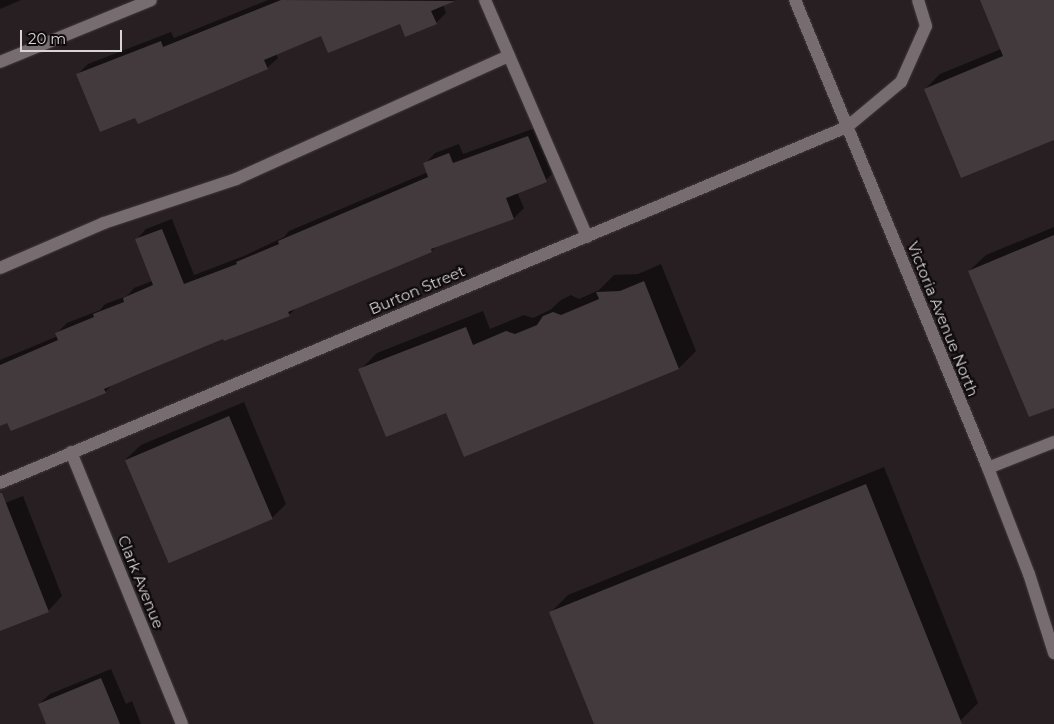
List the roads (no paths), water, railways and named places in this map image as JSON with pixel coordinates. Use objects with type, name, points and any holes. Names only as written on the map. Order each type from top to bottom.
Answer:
[{"type":"street","points":[[0,62],[150,0]]},
{"type":"street","points":[[485,0],[587,237]]},
{"type":"street","name":"Victoria Avenue North","points":[[796,0],[988,468],[1029,574],[1054,653]]},
{"type":"street","name":"Burton Street","points":[[0,483],[847,127],[901,82],[926,26],[918,0]]},
{"type":"street","points":[[0,268],[104,223],[236,178],[509,56]]},
{"type":"street","points":[[988,468],[1054,442]]},
{"type":"street","name":"Clark Avenue","points":[[71,452],[182,724]]}]
